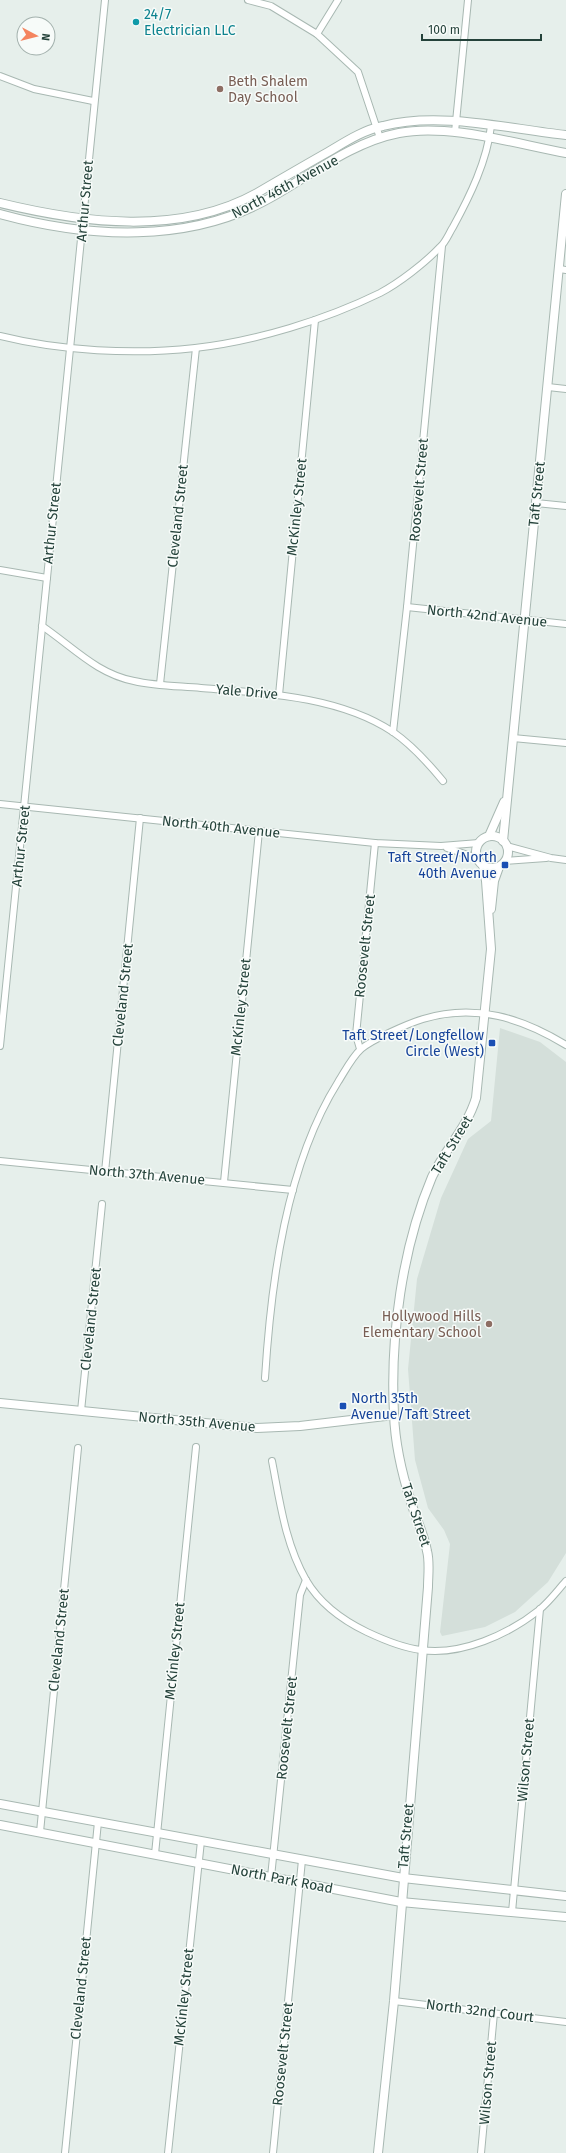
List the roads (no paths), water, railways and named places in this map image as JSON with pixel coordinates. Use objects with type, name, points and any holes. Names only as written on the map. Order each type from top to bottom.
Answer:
[{"type":"street","name":"Arthur Street","points":[[0,1046],[83,219],[93,102],[105,0]]},
{"type":"street","points":[[248,0],[271,6],[317,34],[358,72],[380,138]]},
{"type":"street","points":[[317,34],[338,0]]},
{"type":"street","points":[[455,132],[468,0]]},
{"type":"street","points":[[0,76],[34,89],[93,102]]},
{"type":"street","name":"North 46th Avenue","points":[[0,203],[83,219],[158,220],[187,217],[215,211],[255,194],[343,143],[377,127],[411,120],[456,122],[566,135]]},
{"type":"street","points":[[0,336],[70,347],[121,351],[196,348],[259,336],[315,320],[381,292],[419,266],[442,246],[469,199],[490,138],[491,126]]},
{"type":"street","name":"North 46th Avenue","points":[[0,214],[30,221],[82,229],[132,232],[176,230],[218,221],[258,204],[346,154],[380,138],[414,131],[455,132],[566,153]]},
{"type":"street","name":"Taft Street","points":[[505,843],[513,738],[536,503],[548,387],[563,270],[566,194]]},
{"type":"street","name":"Roosevelt Street","points":[[393,732],[408,607],[442,246]]},
{"type":"street","name":"McKinley Street","points":[[279,695],[315,320]]},
{"type":"street","name":"Cleveland Street","points":[[160,684],[196,348]]},
{"type":"street","points":[[548,387],[566,389]]},
{"type":"street","points":[[536,503],[566,506]]},
{"type":"street","points":[[0,570],[47,578]]},
{"type":"street","name":"North 42nd Avenue","points":[[408,607],[566,624]]},
{"type":"street","name":"Yale Drive","points":[[42,626],[66,642],[84,659],[103,671],[134,681],[279,695],[326,704],[360,716],[393,732],[443,780]]},
{"type":"street","points":[[513,738],[566,743]]},
{"type":"street","name":"Taft Street","points":[[489,836],[496,824],[508,794]]},
{"type":"street","name":"North 40th Avenue","points":[[0,804],[259,832],[375,842],[442,846],[479,843]]},
{"type":"street","name":"Cleveland Street","points":[[105,1172],[140,818]]},
{"type":"street","name":"McKinley Street","points":[[224,1182],[259,832]]},
{"type":"street","points":[[505,843],[508,853],[506,861],[499,867],[490,868],[483,866],[477,858],[476,850],[479,843],[489,836],[497,836],[505,843],[551,858],[566,860]]},
{"type":"street","name":"Roosevelt Street","points":[[360,1049],[356,1035],[375,842]]},
{"type":"street","name":"North 40th Avenue","points":[[442,846],[477,858]]},
{"type":"street","points":[[506,861],[551,858]]},
{"type":"street","name":"Taft Street","points":[[378,2153],[394,2000],[428,1587],[428,1553],[402,1472],[394,1415],[394,1345],[404,1273],[424,1198],[440,1160],[472,1112],[479,1081],[491,949],[490,918],[483,866]]},
{"type":"street","name":"Taft Street","points":[[490,918],[494,881],[499,867]]},
{"type":"street","points":[[265,1378],[268,1332],[275,1272],[293,1190],[313,1134],[331,1094],[360,1049],[407,1024],[436,1015],[485,1013],[527,1024],[566,1046]]},
{"type":"street","name":"North 37th Avenue","points":[[0,1161],[293,1190]]},
{"type":"street","name":"Cleveland Street","points":[[82,1410],[102,1204]]},
{"type":"street","name":"North 35th Avenue","points":[[0,1403],[257,1428],[300,1426],[394,1415]]},
{"type":"street","name":"McKinley Street","points":[[155,1854],[196,1447]]},
{"type":"street","name":"Cleveland Street","points":[[40,1832],[78,1448]]},
{"type":"street","points":[[272,1461],[283,1524],[292,1551],[306,1580],[318,1598],[330,1609],[356,1627],[385,1641],[422,1651],[450,1649],[480,1643],[503,1634],[540,1609],[566,1582]]},
{"type":"street","name":"Roosevelt Street","points":[[271,1877],[300,1595],[306,1580]]},
{"type":"street","name":"Wilson Street","points":[[512,1912],[540,1609]]},
{"type":"street","name":"North Park Road","points":[[0,1804],[274,1856],[403,1878],[566,1896]]},
{"type":"street","name":"Cleveland Street","points":[[65,2153],[98,1822]]},
{"type":"street","name":"North Park Road","points":[[0,1825],[401,1902],[566,1917]]},
{"type":"street","name":"McKinley Street","points":[[168,2153],[200,1841]]},
{"type":"street","name":"Roosevelt Street","points":[[273,2153],[302,1860]]},
{"type":"street","name":"North 32nd Court","points":[[394,2000],[566,2022]]},
{"type":"street","name":"Wilson Street","points":[[481,2153],[494,2013]]},
{"type":"place","name":"24/7 Electrician LLC","points":[[136,22]]},
{"type":"place","name":"Beth Shalem Day School","points":[[220,89]]},
{"type":"place","name":"Taft Street/North 40th Avenue","points":[[505,865]]},
{"type":"place","name":"Taft Street/Longfellow Circle (West)","points":[[492,1043]]},
{"type":"place","name":"Hollywood Hills Elementary School","points":[[489,1324]]},
{"type":"place","name":"North 35th Avenue/Taft Street","points":[[343,1406]]}]
